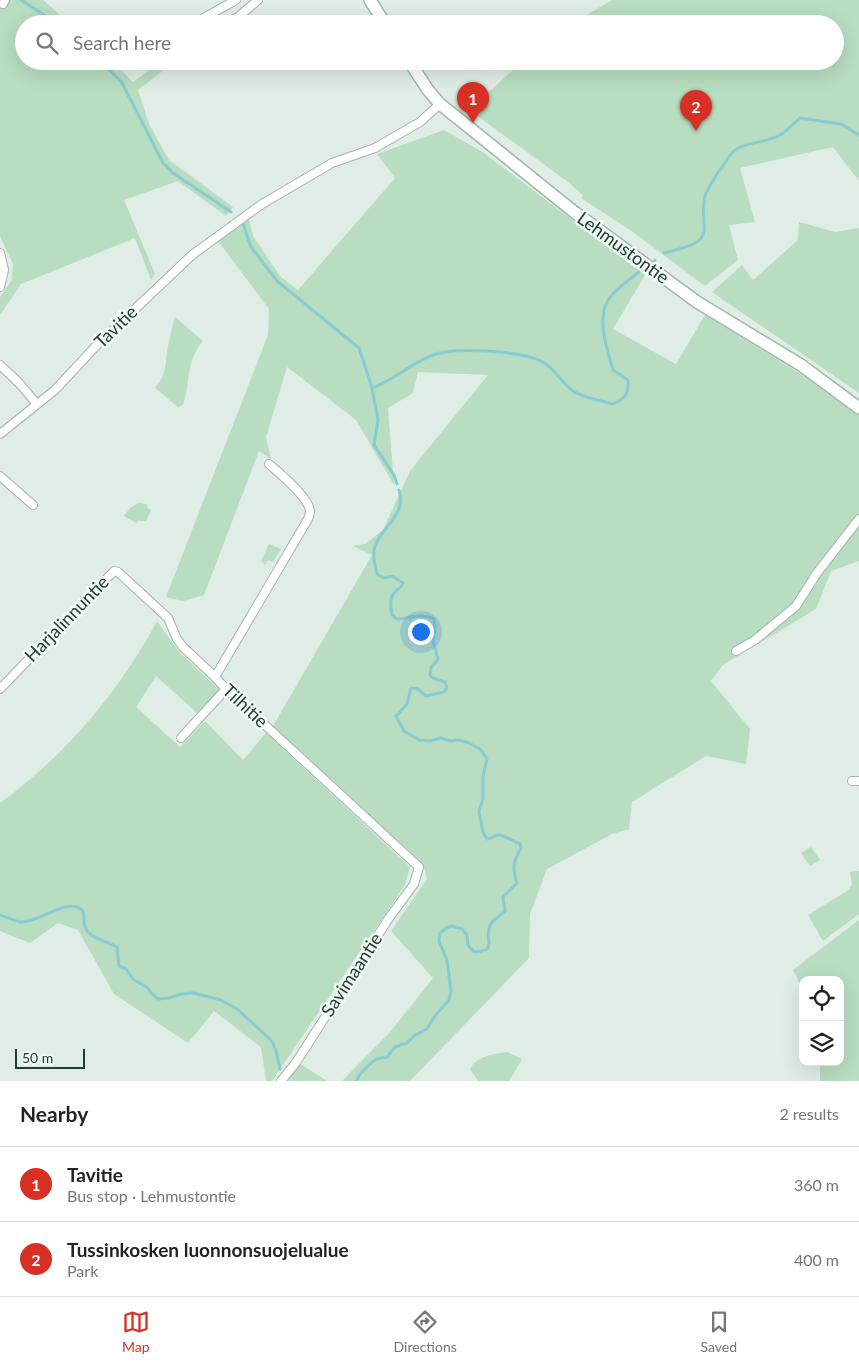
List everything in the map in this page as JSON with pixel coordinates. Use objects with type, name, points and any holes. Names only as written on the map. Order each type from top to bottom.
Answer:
[{"type":"main road","points":[[370,0],[379,15]]},
{"type":"main road","name":"Lehmustontie","points":[[415,70],[440,104],[572,211],[697,302],[801,365],[859,408]]},
{"type":"street","points":[[209,15],[236,0]]},
{"type":"street","points":[[240,15],[258,0]]},
{"type":"street","name":"Tavitie","points":[[0,434],[55,390],[95,347],[192,255],[262,204],[332,164],[375,148],[420,122],[440,104]]},
{"type":"street","points":[[0,253],[4,270],[0,287]]},
{"type":"street","points":[[0,365],[19,382],[37,404]]},
{"type":"street","name":"Tilhitie","points":[[269,464],[296,489],[308,505],[310,512],[308,519],[215,677],[419,867]]},
{"type":"street","points":[[0,476],[33,505]]},
{"type":"street","points":[[736,651],[755,640],[796,606],[817,573],[859,519]]},
{"type":"street","name":"Harjalinnuntie","points":[[0,689],[114,571],[118,572],[168,618],[183,647],[215,677]]},
{"type":"street","points":[[181,738],[226,689]]},
{"type":"street","name":"Savimaantie","points":[[282,1081],[389,918],[414,884],[419,867]]},
{"type":"green space","points":[[8,0],[43,0],[60,15],[15,15],[15,70],[121,70],[133,82],[149,70],[164,70],[138,90],[149,124],[169,160],[233,207],[226,216],[178,181],[124,200],[155,274],[151,280],[135,238],[21,284],[0,315],[0,297],[12,280],[13,264],[0,236],[0,6],[3,8]]},
{"type":"green space","points":[[612,0],[859,0],[859,181],[833,147],[740,168],[755,222],[729,225],[738,260],[705,286],[633,232],[581,198],[583,195],[568,182],[469,110],[513,70],[844,70],[844,15],[586,15]]},
{"type":"green space","points":[[444,130],[484,153],[645,275],[613,329],[676,364],[705,315],[798,372],[859,414],[859,561],[831,571],[816,609],[723,665],[711,681],[750,729],[746,764],[706,756],[632,802],[629,829],[612,834],[547,869],[530,914],[529,958],[410,1081],[342,1081],[391,1031],[433,978],[391,931],[427,879],[423,864],[273,726],[372,555],[353,546],[365,544],[383,530],[410,471],[488,375],[418,372],[413,393],[388,408],[394,485],[356,420],[287,367],[266,437],[271,459],[259,451],[204,595],[183,601],[166,597],[268,335],[269,309],[218,241],[249,219],[253,236],[280,276],[298,290],[395,178],[377,154]]},
{"type":"green space","points":[[799,222],[835,232],[859,228],[859,393],[712,292],[742,265],[753,280],[798,240]]},
{"type":"green space","points":[[175,317],[203,341],[193,356],[183,405],[178,407],[155,388],[164,371]]},
{"type":"green space","points":[[138,503],[147,504],[151,510],[146,521],[138,521],[136,523],[124,516],[130,508]]},
{"type":"green space","points":[[269,544],[281,549],[273,562],[268,560],[265,565],[261,561]]},
{"type":"green space","points":[[157,621],[180,653],[221,691],[197,713],[156,676],[136,707],[180,747],[205,721],[243,760],[266,733],[410,867],[405,885],[272,1081],[266,1081],[261,1047],[214,1011],[188,1043],[114,994],[78,930],[58,923],[30,943],[0,931],[0,803],[47,765],[89,721],[126,673]]},
{"type":"green space","points":[[811,847],[820,860],[810,866],[801,853]]},
{"type":"green space","points":[[859,871],[859,914],[823,941],[808,915],[847,891],[852,885],[850,872]]},
{"type":"green space","points":[[859,920],[859,1081],[820,1081],[820,1066],[844,1066],[844,976],[799,976],[799,982],[793,970]]},
{"type":"green space","points":[[507,1052],[522,1059],[509,1081],[478,1081],[470,1069],[476,1061],[486,1056]]},
{"type":"green space","points":[[299,1063],[327,1081],[286,1081]]},
{"type":"waterway","points":[[21,0],[44,15]]},
{"type":"waterway","points":[[109,70],[121,81],[163,163],[173,173],[231,212]]},
{"type":"waterway","points":[[664,253],[688,246],[703,236],[706,193],[735,150],[774,138],[800,118],[841,124],[859,135]]},
{"type":"waterway","points":[[243,224],[251,247],[277,281],[359,348],[372,388],[378,420],[374,445],[394,475],[397,484]]},
{"type":"waterway","points":[[372,388],[436,354],[459,351],[490,351],[534,358],[551,368],[569,388],[577,393],[613,404],[626,395],[628,380],[613,370],[604,331],[604,311],[612,295],[639,272]]},
{"type":"waterway","points":[[356,1081],[370,1064],[377,1059],[387,1057],[395,1047],[407,1043],[415,1035],[427,1029],[434,1017],[449,1000],[451,991],[447,960],[439,941],[440,933],[452,926],[462,929],[467,935],[468,945],[474,952],[486,950],[489,944],[488,933],[490,925],[505,911],[503,897],[517,883],[514,865],[521,848],[520,844],[501,835],[487,839],[483,832],[479,811],[483,799],[483,776],[487,759],[480,749],[467,742],[458,740],[450,741],[441,738],[430,741],[419,740],[404,731],[396,716],[407,704],[411,688],[418,689],[426,696],[444,692],[447,688],[445,682],[430,675],[431,668],[438,659],[433,641],[434,619],[425,616],[397,619],[392,615],[391,598],[403,583],[392,576],[384,578],[377,574],[376,571],[374,550],[381,535],[399,508],[399,490]]},
{"type":"waterway","points":[[0,915],[22,922],[36,919],[65,907],[77,907],[84,913],[84,924],[87,931],[95,937],[117,947],[119,966],[126,969],[133,979],[148,988],[158,999],[193,993],[221,1000],[237,1009],[272,1041],[280,1069]]},
{"type":"place","name":"Tavitie","points":[[473,123]]},
{"type":"place","name":"Tussinkosken luonnonsuojelualue","points":[[696,131]]}]
